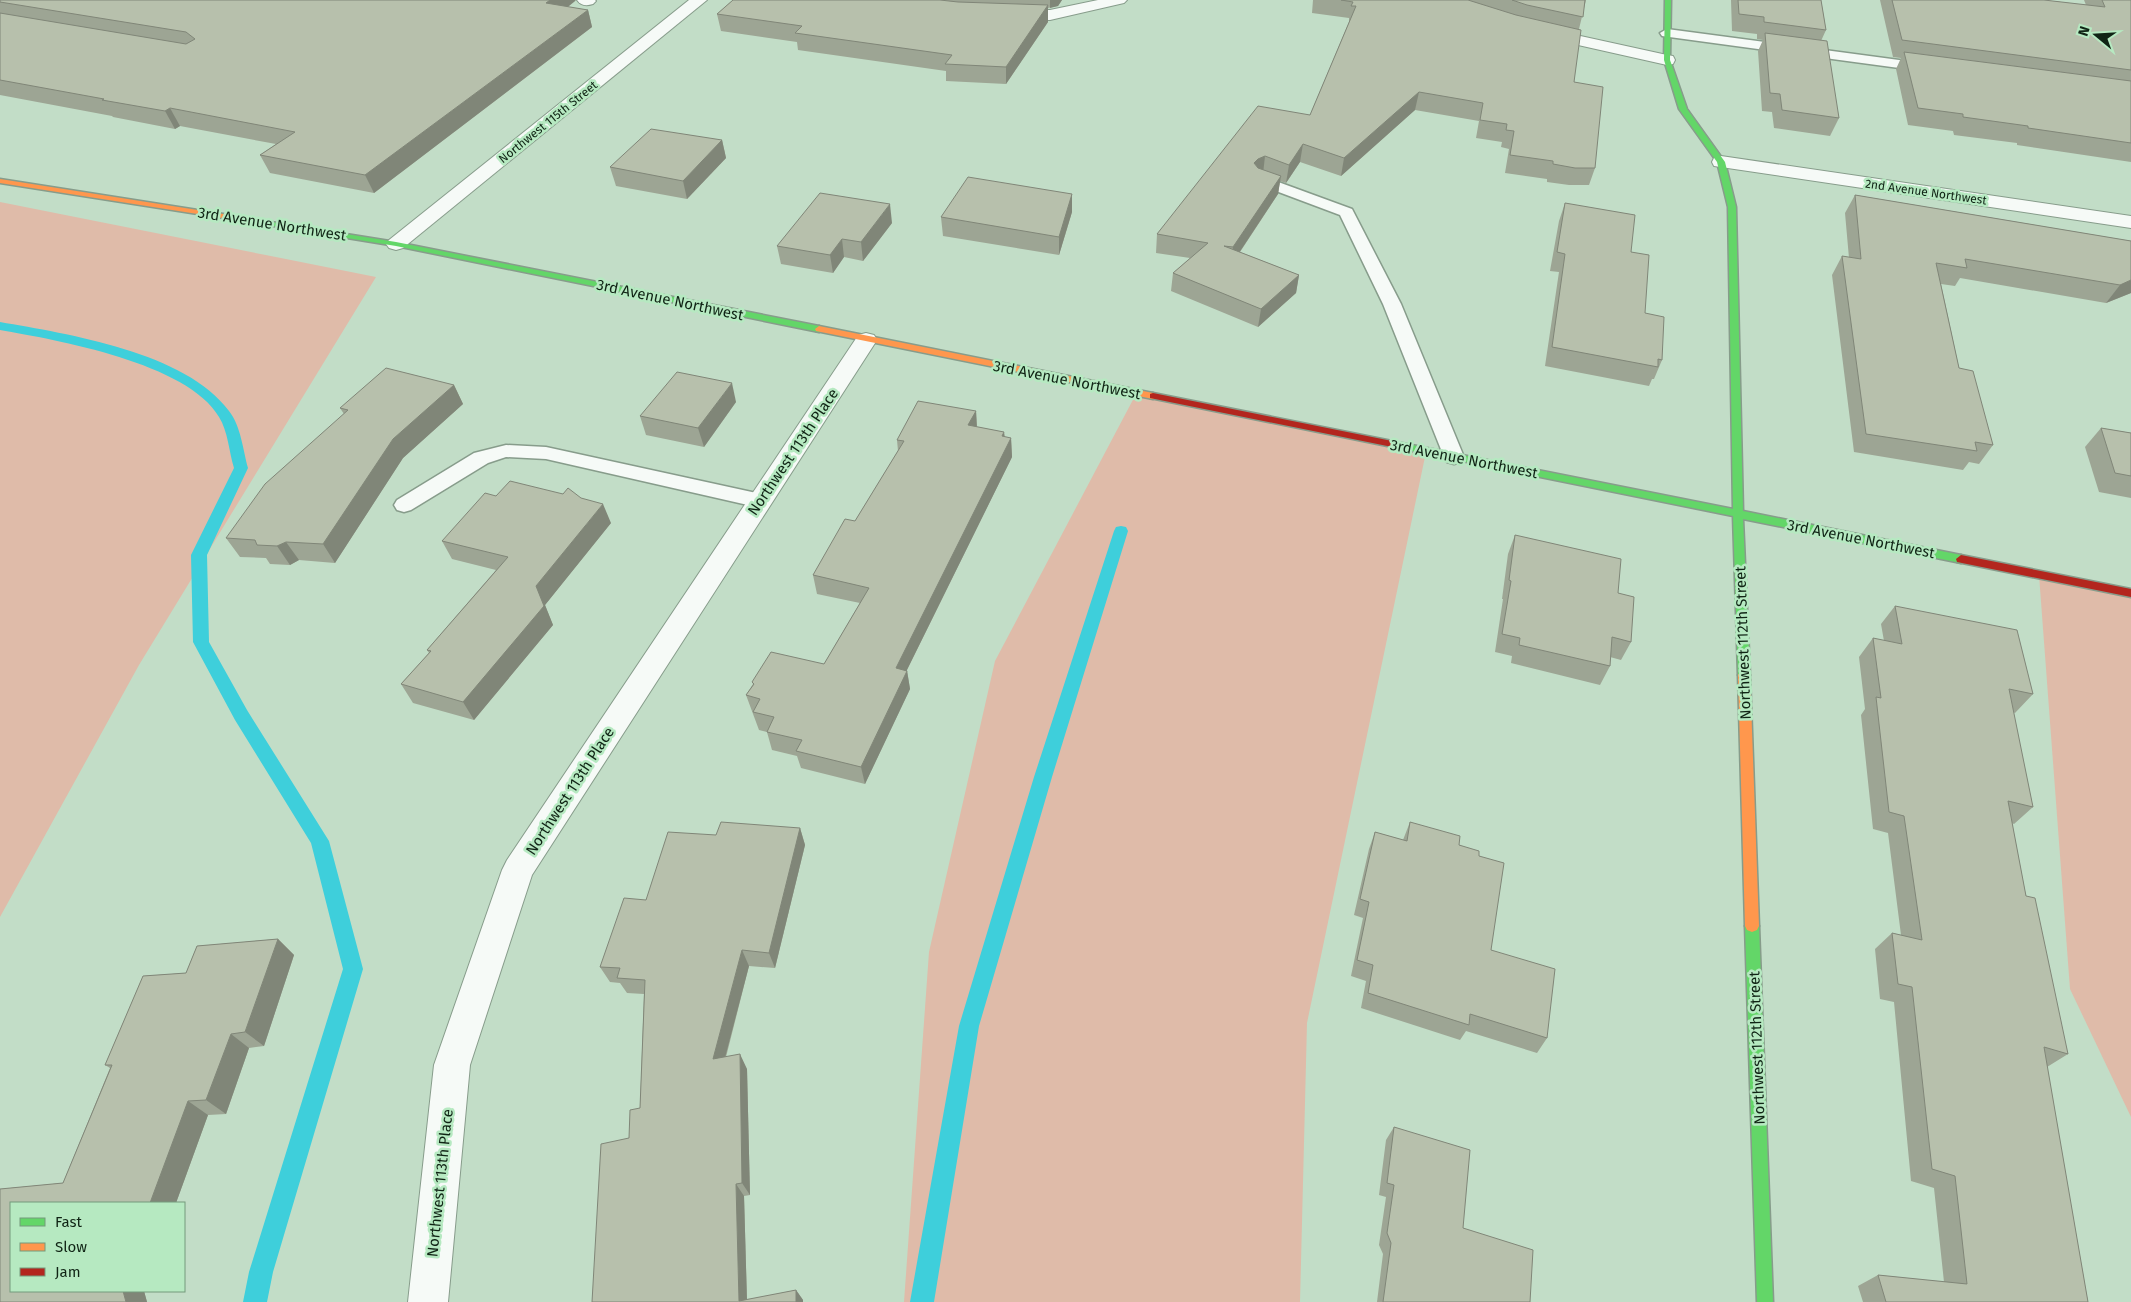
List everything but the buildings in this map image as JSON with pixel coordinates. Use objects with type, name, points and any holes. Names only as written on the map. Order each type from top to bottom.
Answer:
[{"type":"street","name":"Northwest 115th Street","points":[[396,244],[699,0]]},
{"type":"street","points":[[995,14],[1050,16],[1119,0]]},
{"type":"street","name":"Northwest 112th Street","points":[[1668,0],[1667,60],[1683,109],[1721,162],[1732,207],[1738,514],[1765,1302]]},
{"type":"street","points":[[1528,29],[1667,60]]},
{"type":"street","name":"2nd Avenue Northwest","points":[[1721,162],[2131,222]]},
{"type":"street","name":"3rd Avenue Northwest","points":[[0,181],[396,244],[2131,593]]},
{"type":"street","name":"Northwest 113th Place","points":[[428,1302],[452,1065],[518,870],[866,340]]},
{"type":"lane","points":[[1667,33],[1944,70]]},
{"type":"lane","points":[[1262,181],[1346,212],[1392,304],[1454,457]]},
{"type":"lane","points":[[404,505],[481,458],[506,450],[546,453],[761,501]]},
{"type":"shaded area","points":[[0,202],[376,277],[139,665],[0,917]]},
{"type":"shaded area","points":[[1136,394],[1426,452],[1307,1023],[1300,1302],[904,1302],[929,952],[995,661]]},
{"type":"shaded area","points":[[2039,575],[2131,593],[2131,1117],[2070,989]]},
{"type":"waterway","points":[[0,326],[89,344],[122,353],[183,378],[207,394],[224,413],[234,439],[241,468],[199,555],[201,642],[241,715],[320,841],[353,969],[261,1272],[255,1302]]},
{"type":"waterway","points":[[922,1302],[969,1026],[1043,777],[1121,531]]},
{"type":"traffic: fast","points":[[1668,0],[1667,60],[1683,109],[1721,162],[1732,207],[1738,514],[1744,675]]},
{"type":"traffic: fast","points":[[255,221],[396,244],[819,329]]},
{"type":"traffic: fast","points":[[1407,447],[1961,559]]},
{"type":"traffic: fast","points":[[1752,926],[1765,1302]]},
{"type":"traffic: slow","points":[[0,181],[255,221]]},
{"type":"traffic: slow","points":[[819,329],[1153,396]]},
{"type":"traffic: slow","points":[[1744,675],[1752,926]]},
{"type":"traffic: jam","points":[[1153,396],[1407,447]]},
{"type":"traffic: jam","points":[[1961,559],[2131,593]]}]
